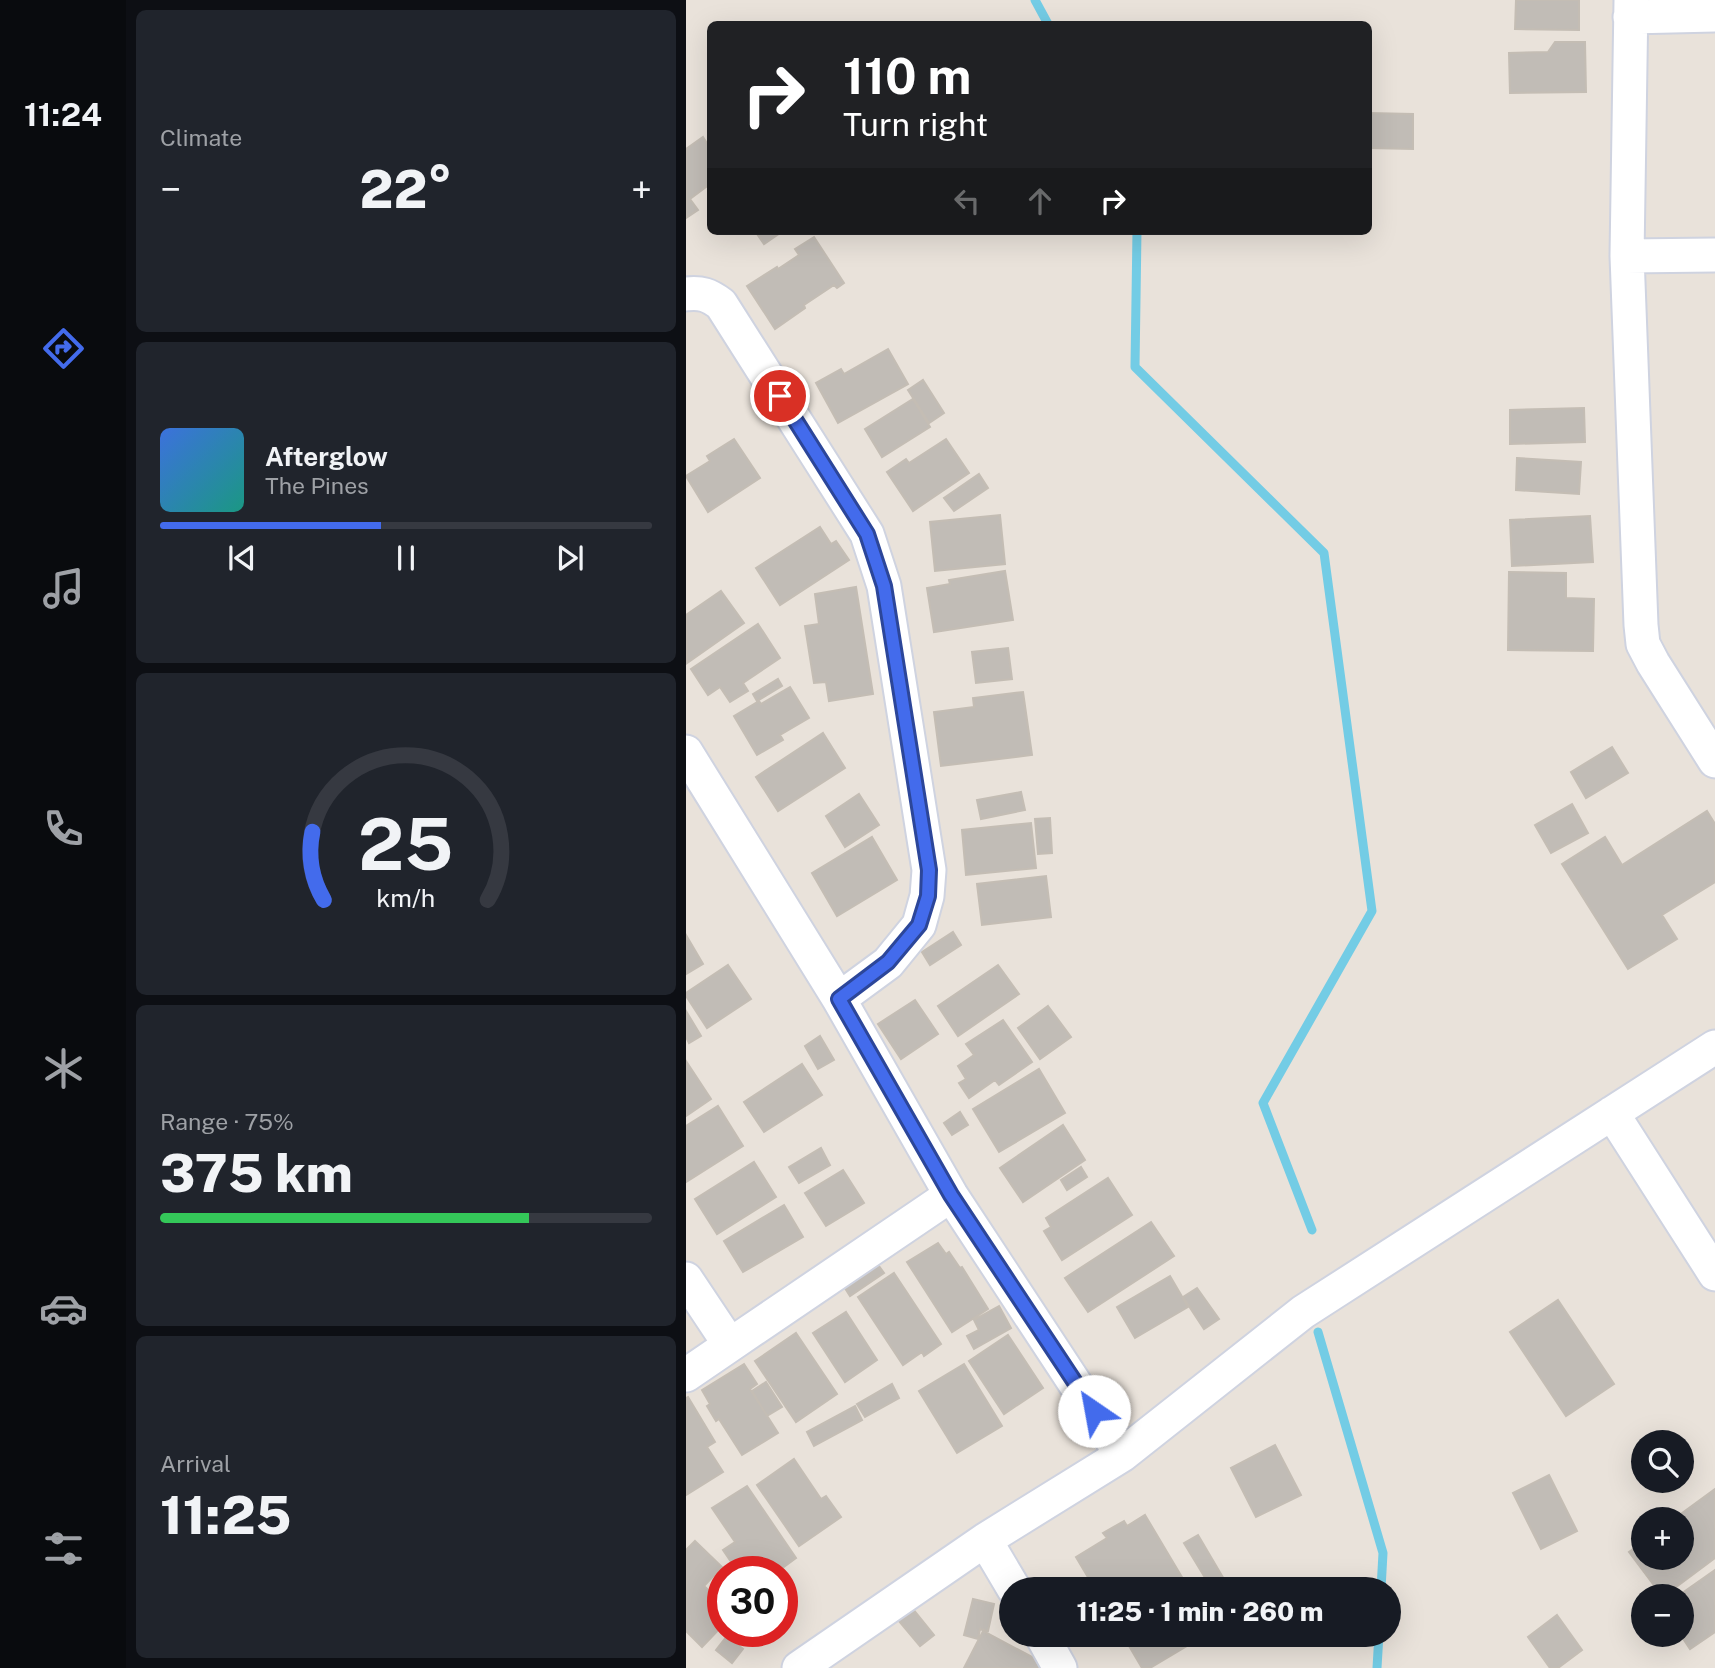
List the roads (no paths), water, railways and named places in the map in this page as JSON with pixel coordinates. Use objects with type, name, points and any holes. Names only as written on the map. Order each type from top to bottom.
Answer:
[{"type":"street","points":[[1715,15],[1630,8],[1627,256],[1643,644],[1715,761]]},
{"type":"street","points":[[1627,256],[1715,255]]},
{"type":"street","points":[[686,294],[700,292],[721,304],[867,534],[884,586],[929,870],[928,896],[919,925],[888,962],[839,999]]},
{"type":"street","points":[[686,752],[839,999],[951,1195],[1122,1454]]},
{"type":"street","points":[[799,1668],[985,1540],[1122,1454],[1303,1312],[1715,1047]]},
{"type":"street","points":[[1612,1113],[1715,1273]]},
{"type":"street","points":[[686,1375],[951,1195]]},
{"type":"street","points":[[686,1279],[730,1345]]},
{"type":"street","points":[[985,1540],[1007,1577]]},
{"type":"street","points":[[1048,1647],[1060,1668]]},
{"type":"waterway","points":[[1035,0],[1046,21]]},
{"type":"waterway","points":[[1137,235],[1135,367],[1324,553],[1372,911],[1263,1103],[1312,1230]]},
{"type":"waterway","points":[[1318,1332],[1383,1553],[1382,1577]]},
{"type":"waterway","points":[[1377,1668],[1378,1647]]}]
